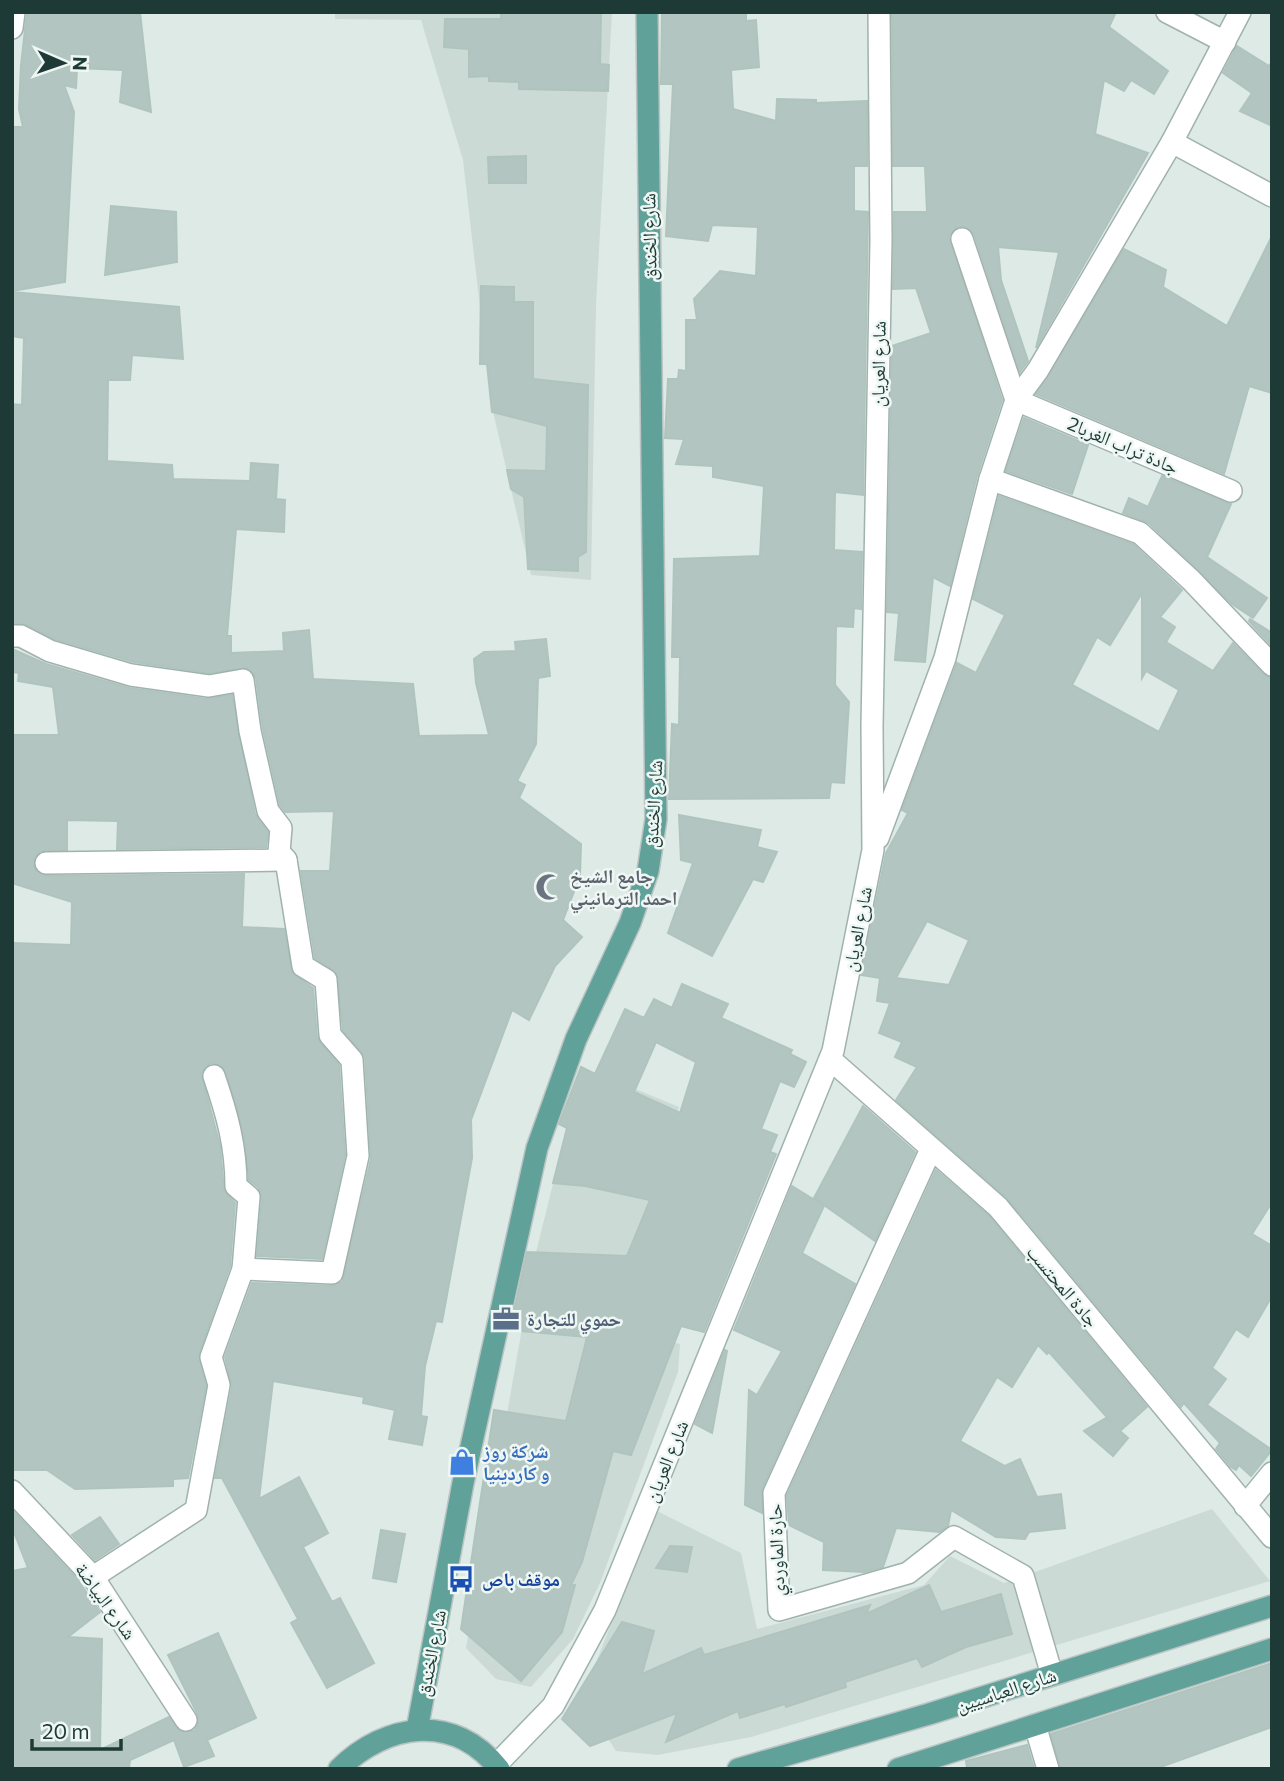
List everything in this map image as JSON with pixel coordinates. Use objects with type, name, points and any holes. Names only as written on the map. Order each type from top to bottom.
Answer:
[{"type":"main road","name":"شارع الخندق","points":[[417,1730],[463,1483],[537,1148],[576,1039],[630,923],[648,871],[656,819],[647,12]]},
{"type":"main road","name":"شارع العباسيين","points":[[738,1769],[750,1768],[1272,1606]]},
{"type":"main road","points":[[898,1769],[1272,1649]]},
{"type":"main road","points":[[339,1769],[360,1748],[387,1735],[417,1730],[446,1733],[464,1741],[497,1767]]},
{"type":"street","points":[[12,27],[14,12]]},
{"type":"street","name":"شارع العريان","points":[[497,1767],[553,1706],[605,1610],[830,1059],[873,850],[872,726],[881,241],[879,12]]},
{"type":"street","points":[[1167,12],[1225,42]]},
{"type":"street","points":[[873,850],[945,658],[990,480],[1016,400],[1038,370],[1172,142],[1241,12]]},
{"type":"street","points":[[1172,142],[1272,196]]},
{"type":"street","points":[[962,239],[1016,400]]},
{"type":"street","name":"جادة تراب الغربا2","points":[[1016,400],[1231,491]]},
{"type":"street","points":[[990,480],[1140,533],[1191,580],[1272,665]]},
{"type":"street","points":[[12,636],[21,636],[50,652],[131,675],[209,686],[243,680],[250,731],[268,811],[281,828],[279,852],[286,860],[303,966],[326,980],[330,1035],[352,1060],[358,1156],[332,1273],[243,1269]]},
{"type":"street","points":[[46,863],[286,860]]},
{"type":"street","name":"جادة المحتسب","points":[[830,1059],[998,1207],[1272,1537]]},
{"type":"street","points":[[93,1577],[196,1510],[219,1385],[211,1357],[243,1269],[249,1198],[236,1186],[236,1158],[229,1120],[214,1076]]},
{"type":"street","name":"حارة الماوردي","points":[[931,1149],[774,1493],[779,1610],[908,1573],[954,1537],[1023,1576],[1052,1675]]},
{"type":"street","points":[[1245,1506],[1272,1472]]},
{"type":"street","name":"شارع البياضة","points":[[12,1491],[93,1577],[186,1720]]},
{"type":"street","points":[[1035,1725],[1048,1769]]},
{"type":"shaded area","points":[[335,12],[612,12],[596,305],[591,580],[531,575],[491,403],[463,160],[421,20],[335,19]]},
{"type":"shaded area","points":[[591,1071],[679,1107],[616,1331],[680,1344],[678,1372],[600,1583],[573,1639],[531,1687],[496,1679],[466,1648],[534,1260],[574,1100]]},
{"type":"shaded area","points":[[1212,1509],[1270,1581],[751,1737],[658,1755],[616,1751],[582,1699],[655,1510],[741,1553],[757,1629],[924,1585],[950,1556],[1004,1583]]},
{"type":"building","points":[[27,12],[140,12],[151,112],[120,102],[123,70],[77,68],[76,88],[64,85],[74,112],[65,282],[12,291],[12,127],[23,127],[19,109]]},
{"type":"building","points":[[501,12],[601,12],[600,64],[609,65],[608,91],[519,89],[519,82],[489,81],[489,76],[469,77],[469,49],[444,47],[445,19],[501,19]]},
{"type":"building","points":[[662,12],[746,12],[746,21],[756,20],[759,67],[731,70],[733,109],[776,121],[777,99],[816,100],[816,103],[867,101],[867,166],[854,166],[854,211],[868,212],[863,495],[835,492],[834,550],[862,552],[861,609],[854,608],[853,627],[836,626],[835,685],[849,702],[844,783],[831,782],[829,798],[669,799],[672,724],[679,725],[680,657],[672,657],[674,559],[760,556],[764,486],[713,477],[713,466],[676,464],[684,439],[665,438],[668,379],[678,379],[679,370],[686,371],[686,320],[697,320],[694,299],[720,271],[756,276],[758,227],[712,225],[708,241],[666,236],[673,84],[661,84]]},
{"type":"building","points":[[892,12],[1116,12],[1109,27],[1168,71],[1154,94],[1131,80],[1124,91],[1104,80],[1095,134],[1148,153],[1036,348],[1059,252],[998,247],[1001,280],[1028,361],[1020,372],[974,234],[964,226],[957,227],[949,236],[1002,400],[977,476],[950,586],[933,577],[925,662],[895,660],[899,613],[887,612],[892,346],[931,333],[916,288],[893,289],[894,212],[927,212],[925,166],[893,166]]},
{"type":"building","points":[[1237,46],[1269,66],[1272,62],[1272,126],[1240,111],[1252,93],[1223,73]]},
{"type":"building","points":[[526,156],[526,183],[489,183],[488,157]]},
{"type":"building","points":[[111,206],[176,212],[177,262],[105,275]]},
{"type":"building","points":[[1272,236],[1272,393],[1249,386],[1224,474],[1036,394],[1124,249],[1166,270],[1163,287],[1227,326]]},
{"type":"building","points":[[481,286],[514,287],[514,302],[533,302],[533,379],[588,385],[586,552],[578,557],[578,571],[528,569],[524,497],[511,489],[507,470],[546,471],[547,426],[492,412],[487,364],[480,364]]},
{"type":"building","points":[[12,292],[179,307],[183,359],[132,355],[130,380],[108,380],[107,461],[172,465],[173,479],[250,481],[251,463],[278,465],[276,499],[285,500],[284,532],[236,529],[227,636],[231,636],[231,653],[284,651],[283,633],[309,630],[313,679],[413,684],[419,736],[489,735],[476,683],[474,659],[484,652],[516,651],[515,642],[546,639],[550,676],[538,678],[536,744],[517,781],[525,785],[519,798],[581,844],[580,876],[563,920],[582,937],[555,966],[529,1020],[512,1010],[471,1120],[472,1158],[442,1322],[436,1321],[425,1366],[421,1416],[427,1417],[422,1445],[389,1439],[395,1410],[363,1403],[364,1397],[273,1381],[259,1499],[299,1477],[328,1533],[303,1547],[332,1602],[340,1598],[374,1663],[327,1688],[291,1623],[298,1619],[222,1478],[215,1478],[232,1387],[225,1357],[252,1283],[331,1286],[342,1282],[371,1159],[365,1058],[343,1030],[337,974],[315,958],[301,871],[330,871],[334,811],[285,812],[280,805],[263,729],[256,678],[248,668],[209,673],[134,662],[55,639],[26,624],[12,623],[12,404],[22,405],[24,338],[12,336]]},
{"type":"building","points":[[1024,418],[1088,445],[1072,494],[1006,471]]},
{"type":"building","points":[[1162,476],[1231,504],[1207,557],[1267,598],[1253,618],[1232,604],[1149,523],[1123,513],[1129,498],[1148,507]]},
{"type":"building","points":[[999,496],[1133,544],[1182,590],[1160,617],[1175,627],[1166,642],[1213,671],[1233,643],[1263,674],[1272,678],[1272,1202],[1252,1234],[1272,1246],[1272,1296],[1248,1337],[1236,1329],[1212,1368],[1226,1379],[1207,1405],[1272,1450],[1251,1476],[1239,1465],[1236,1470],[1231,1467],[1216,1449],[1220,1443],[1184,1403],[1181,1407],[1008,1199],[896,1100],[917,1067],[895,1057],[902,1042],[879,1033],[890,1003],[877,1001],[880,978],[861,975],[886,853],[908,813],[902,810],[957,663],[976,673],[1005,615],[973,599]],"holes":[[[1142,593],[1142,678],[1146,671],[1179,690],[1159,732],[1072,685],[1097,637],[1110,645]],[[927,921],[969,940],[949,985],[896,978]]]},
{"type":"building","points":[[1250,619],[1272,633],[1272,646],[1249,621]]},
{"type":"building","points":[[12,649],[46,664],[129,688],[207,699],[232,695],[255,814],[268,832],[266,847],[117,849],[118,821],[67,820],[67,850],[40,851],[34,857],[34,869],[46,876],[244,874],[242,927],[284,929],[292,973],[313,988],[317,1037],[339,1065],[345,1155],[322,1259],[257,1256],[262,1197],[258,1187],[249,1180],[245,1141],[235,1100],[222,1066],[211,1063],[201,1073],[220,1146],[224,1191],[235,1203],[230,1266],[199,1353],[206,1386],[188,1478],[173,1479],[173,1486],[75,1489],[47,1470],[12,1470],[12,943],[71,945],[72,902],[12,883],[12,735],[59,735],[53,687],[18,681],[19,673],[12,672]]},
{"type":"building","points":[[679,815],[761,830],[757,847],[777,852],[763,882],[753,879],[712,956],[668,933],[693,863],[681,860]]},
{"type":"building","points":[[682,984],[728,1004],[721,1018],[792,1050],[790,1054],[806,1062],[794,1087],[780,1081],[761,1129],[777,1135],[770,1152],[776,1154],[704,1332],[681,1326],[631,1455],[613,1451],[582,1562],[571,1585],[575,1585],[562,1632],[521,1681],[461,1629],[494,1410],[566,1421],[587,1337],[510,1330],[527,1252],[627,1256],[650,1200],[585,1186],[553,1183],[567,1128],[559,1124],[581,1067],[595,1074],[625,1009],[644,1018],[654,999],[672,1008]],"holes":[[[656,1042],[696,1062],[680,1113],[634,1092]]]},
{"type":"building","points":[[863,1106],[915,1152],[875,1241],[814,1198]]},
{"type":"building","points":[[936,1170],[989,1216],[1147,1407],[1120,1431],[1128,1438],[1113,1456],[1084,1431],[1106,1418],[1113,1424],[1049,1352],[1047,1354],[1038,1345],[1012,1387],[997,1377],[960,1441],[1005,1466],[1020,1459],[1037,1497],[1061,1494],[1065,1528],[1029,1532],[1025,1539],[996,1537],[951,1510],[948,1526],[939,1532],[896,1528],[883,1567],[864,1572],[823,1570],[824,1542],[789,1525],[787,1496]]},
{"type":"building","points":[[792,1186],[824,1206],[802,1253],[855,1284],[762,1488],[762,1513],[745,1505],[749,1390],[757,1395],[782,1351],[734,1330]]},
{"type":"building","points":[[725,1350],[727,1351],[712,1433],[695,1424]]},
{"type":"building","points":[[12,1510],[77,1579],[100,1612],[68,1637],[102,1639],[100,1750],[169,1717],[179,1731],[194,1731],[198,1725],[197,1713],[168,1655],[218,1633],[256,1718],[207,1740],[214,1756],[184,1767],[174,1740],[130,1760],[129,1769],[12,1769],[12,1571],[28,1568],[12,1527]]},
{"type":"building","points":[[100,1517],[119,1544],[95,1560],[72,1535]]},
{"type":"building","points":[[381,1530],[405,1534],[396,1582],[373,1578]]},
{"type":"building","points":[[670,1546],[692,1547],[687,1572],[656,1568]]},
{"type":"building","points":[[929,1585],[941,1612],[1001,1594],[1012,1634],[966,1647],[922,1667],[917,1658],[845,1682],[846,1687],[786,1707],[785,1704],[740,1718],[738,1711],[666,1742],[677,1713],[590,1746],[562,1719],[622,1622],[654,1631],[642,1674],[701,1648],[704,1655],[870,1605],[866,1614]]},
{"type":"building","points":[[1272,1663],[1272,1727],[1155,1769],[1061,1769],[1051,1734]]},
{"type":"building","points":[[1027,1745],[1034,1769],[967,1769],[966,1761]]},
{"type":"place","name":"جامع الشيخ احمد الترمانيني","points":[[549,887]]},
{"type":"place","name":"حموي للتجارة","points":[[506,1319]]},
{"type":"place","name":"شركة روز و كاردينيا","points":[[462,1462]]},
{"type":"place","name":"موقف باص","points":[[461,1579]]}]
